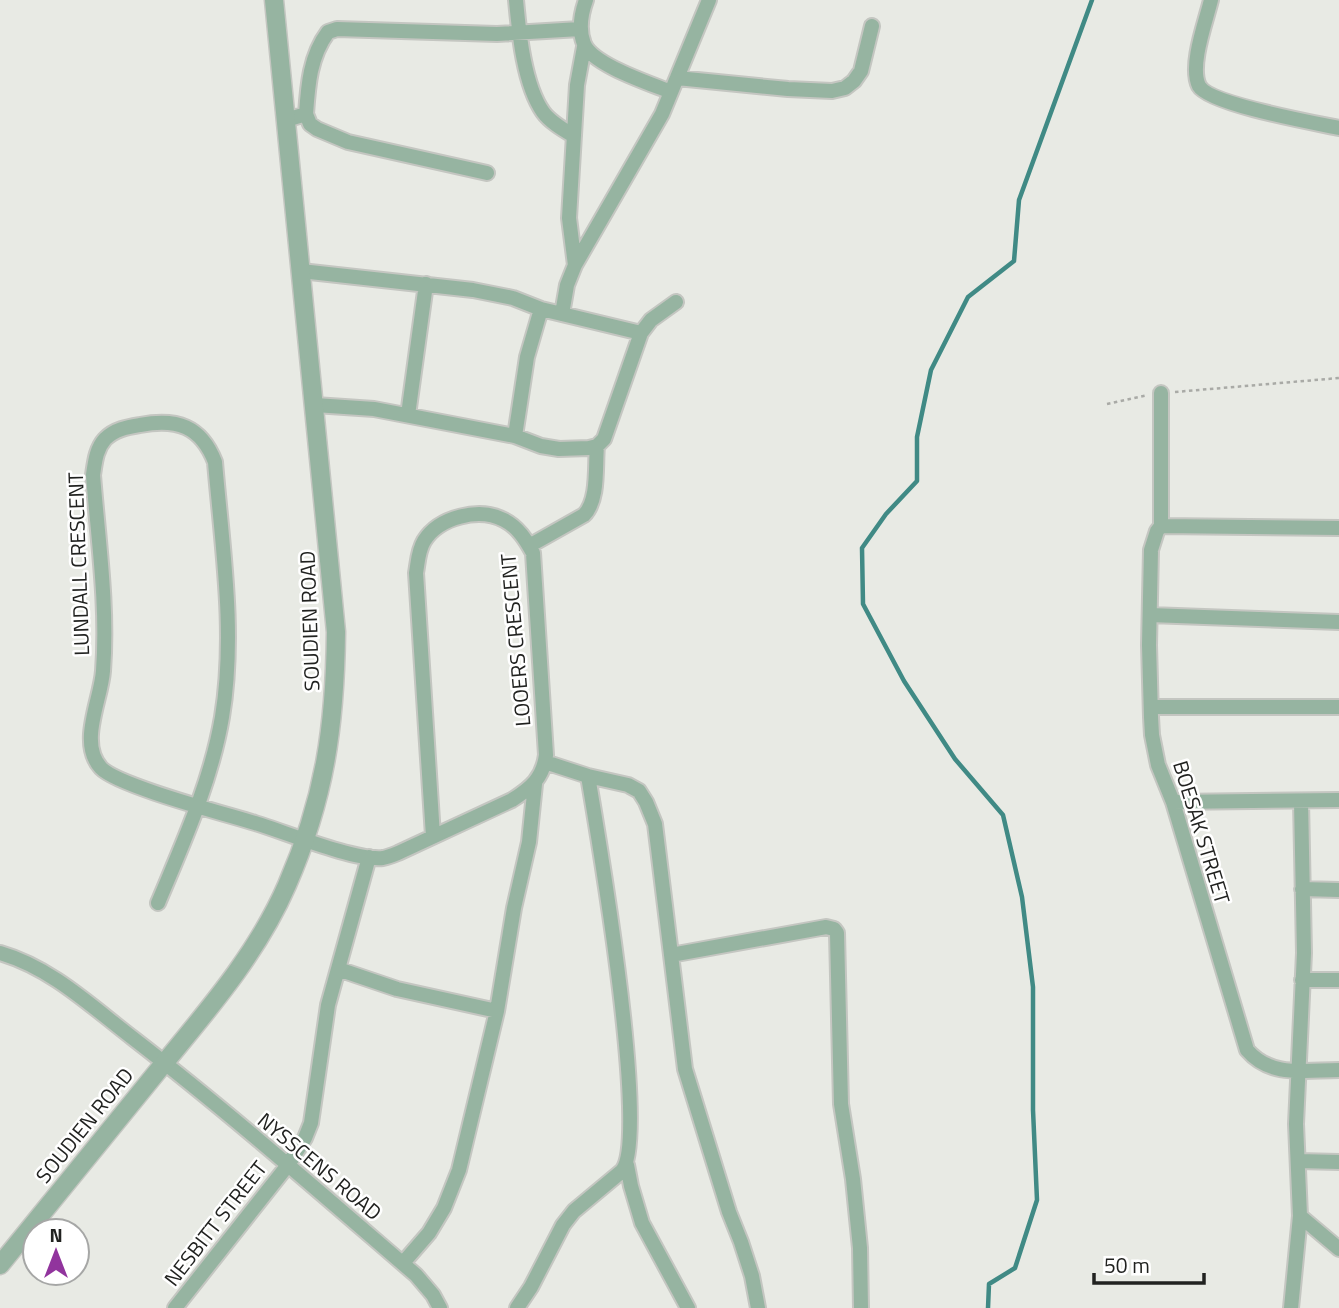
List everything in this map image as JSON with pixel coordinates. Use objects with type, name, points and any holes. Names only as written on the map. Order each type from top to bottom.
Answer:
[{"type":"street","name":"SOUDIEN ROAD","points":[[0,1265],[215,1002],[254,946],[287,887],[306,839],[328,755],[336,681],[336,632],[274,0]]},
{"type":"street","points":[[516,0],[519,32],[531,85],[544,113],[574,136]]},
{"type":"street","points":[[575,265],[569,218],[577,85],[584,47],[580,29],[586,0]]},
{"type":"street","points":[[562,314],[567,285],[575,265],[662,114],[709,0]]},
{"type":"street","points":[[1211,0],[1196,67],[1200,87],[1208,95],[1239,105],[1339,128]]},
{"type":"street","points":[[584,47],[604,63],[674,85],[832,91],[845,88],[861,71],[872,26]]},
{"type":"street","points":[[487,173],[348,142],[310,124],[306,114],[308,81],[315,53],[328,32],[355,29],[497,34],[580,29]]},
{"type":"street","points":[[286,120],[306,114]]},
{"type":"street","points":[[301,271],[426,284],[513,298],[541,309],[641,333]]},
{"type":"street","points":[[408,415],[426,284]]},
{"type":"street","points":[[315,405],[374,409],[408,415],[515,436],[541,446],[559,449],[597,446],[604,439],[641,333],[651,320],[676,302]]},
{"type":"street","points":[[515,436],[527,357],[541,309]]},
{"type":"street","name":"BOESAK STREET","points":[[1161,393],[1161,526],[1151,550],[1150,615],[1152,735],[1158,765],[1173,802],[1247,1049],[1265,1065],[1275,1069],[1339,1070]]},
{"type":"street","name":"LUNDALL CRESCENT","points":[[197,805],[211,766],[222,718],[228,662],[226,593],[215,462],[208,446],[187,427],[169,422],[154,422],[120,429],[105,439],[96,454],[93,475],[104,624],[103,673],[94,718],[92,751],[99,766],[107,774],[126,782],[197,805],[306,839]]},
{"type":"street","points":[[529,546],[589,510],[593,497],[597,446]]},
{"type":"street","name":"LOOERS CRESCENT","points":[[433,836],[416,573],[419,551],[425,539],[439,526],[472,514],[504,520],[517,529],[533,553],[545,762],[535,784]]},
{"type":"street","points":[[1161,526],[1339,527]]},
{"type":"street","points":[[1150,615],[1339,622]]},
{"type":"street","points":[[1151,707],[1339,708]]},
{"type":"street","points":[[545,762],[628,785],[639,791],[646,802],[654,824],[685,1069],[729,1212],[745,1253],[758,1308]]},
{"type":"street","points":[[588,776],[624,1029],[632,1133],[627,1165],[642,1223],[688,1308]]},
{"type":"street","points":[[306,839],[352,854],[383,858],[512,800],[535,784]]},
{"type":"street","points":[[403,1264],[429,1233],[444,1208],[459,1170],[497,1011],[514,908],[530,842],[535,784]]},
{"type":"street","points":[[1173,802],[1339,800]]},
{"type":"street","points":[[1291,1308],[1300,1216],[1296,1124],[1302,980],[1301,801]]},
{"type":"street","points":[[158,903],[197,805]]},
{"type":"street","name":"NESBITT STREET","points":[[175,1308],[288,1165],[305,1138],[311,1124],[328,1005],[369,858]]},
{"type":"street","points":[[1302,889],[1339,890]]},
{"type":"street","points":[[671,955],[826,927],[834,929],[841,1104],[860,1248],[860,1308]]},
{"type":"street","name":"NYSSCENS ROAD","points":[[0,953],[61,982],[165,1063],[403,1264],[425,1285],[440,1308]]},
{"type":"street","points":[[338,969],[397,989],[497,1011]]},
{"type":"street","points":[[1302,980],[1339,980]]},
{"type":"street","points":[[1298,1161],[1339,1162]]},
{"type":"street","points":[[517,1308],[531,1287],[563,1224],[574,1211],[611,1182],[627,1165]]},
{"type":"street","points":[[1300,1216],[1339,1249]]},
{"type":"path","points":[[1107,404],[1161,393],[1339,378]]},
{"type":"waterway","points":[[988,1308],[989,1284],[1015,1268],[1037,1200],[1033,1110],[1033,987],[1022,897],[1003,815],[955,759],[904,681],[863,604],[862,548],[886,514],[917,481],[917,437],[931,370],[968,297],[1014,261],[1019,200],[1092,0]]}]
